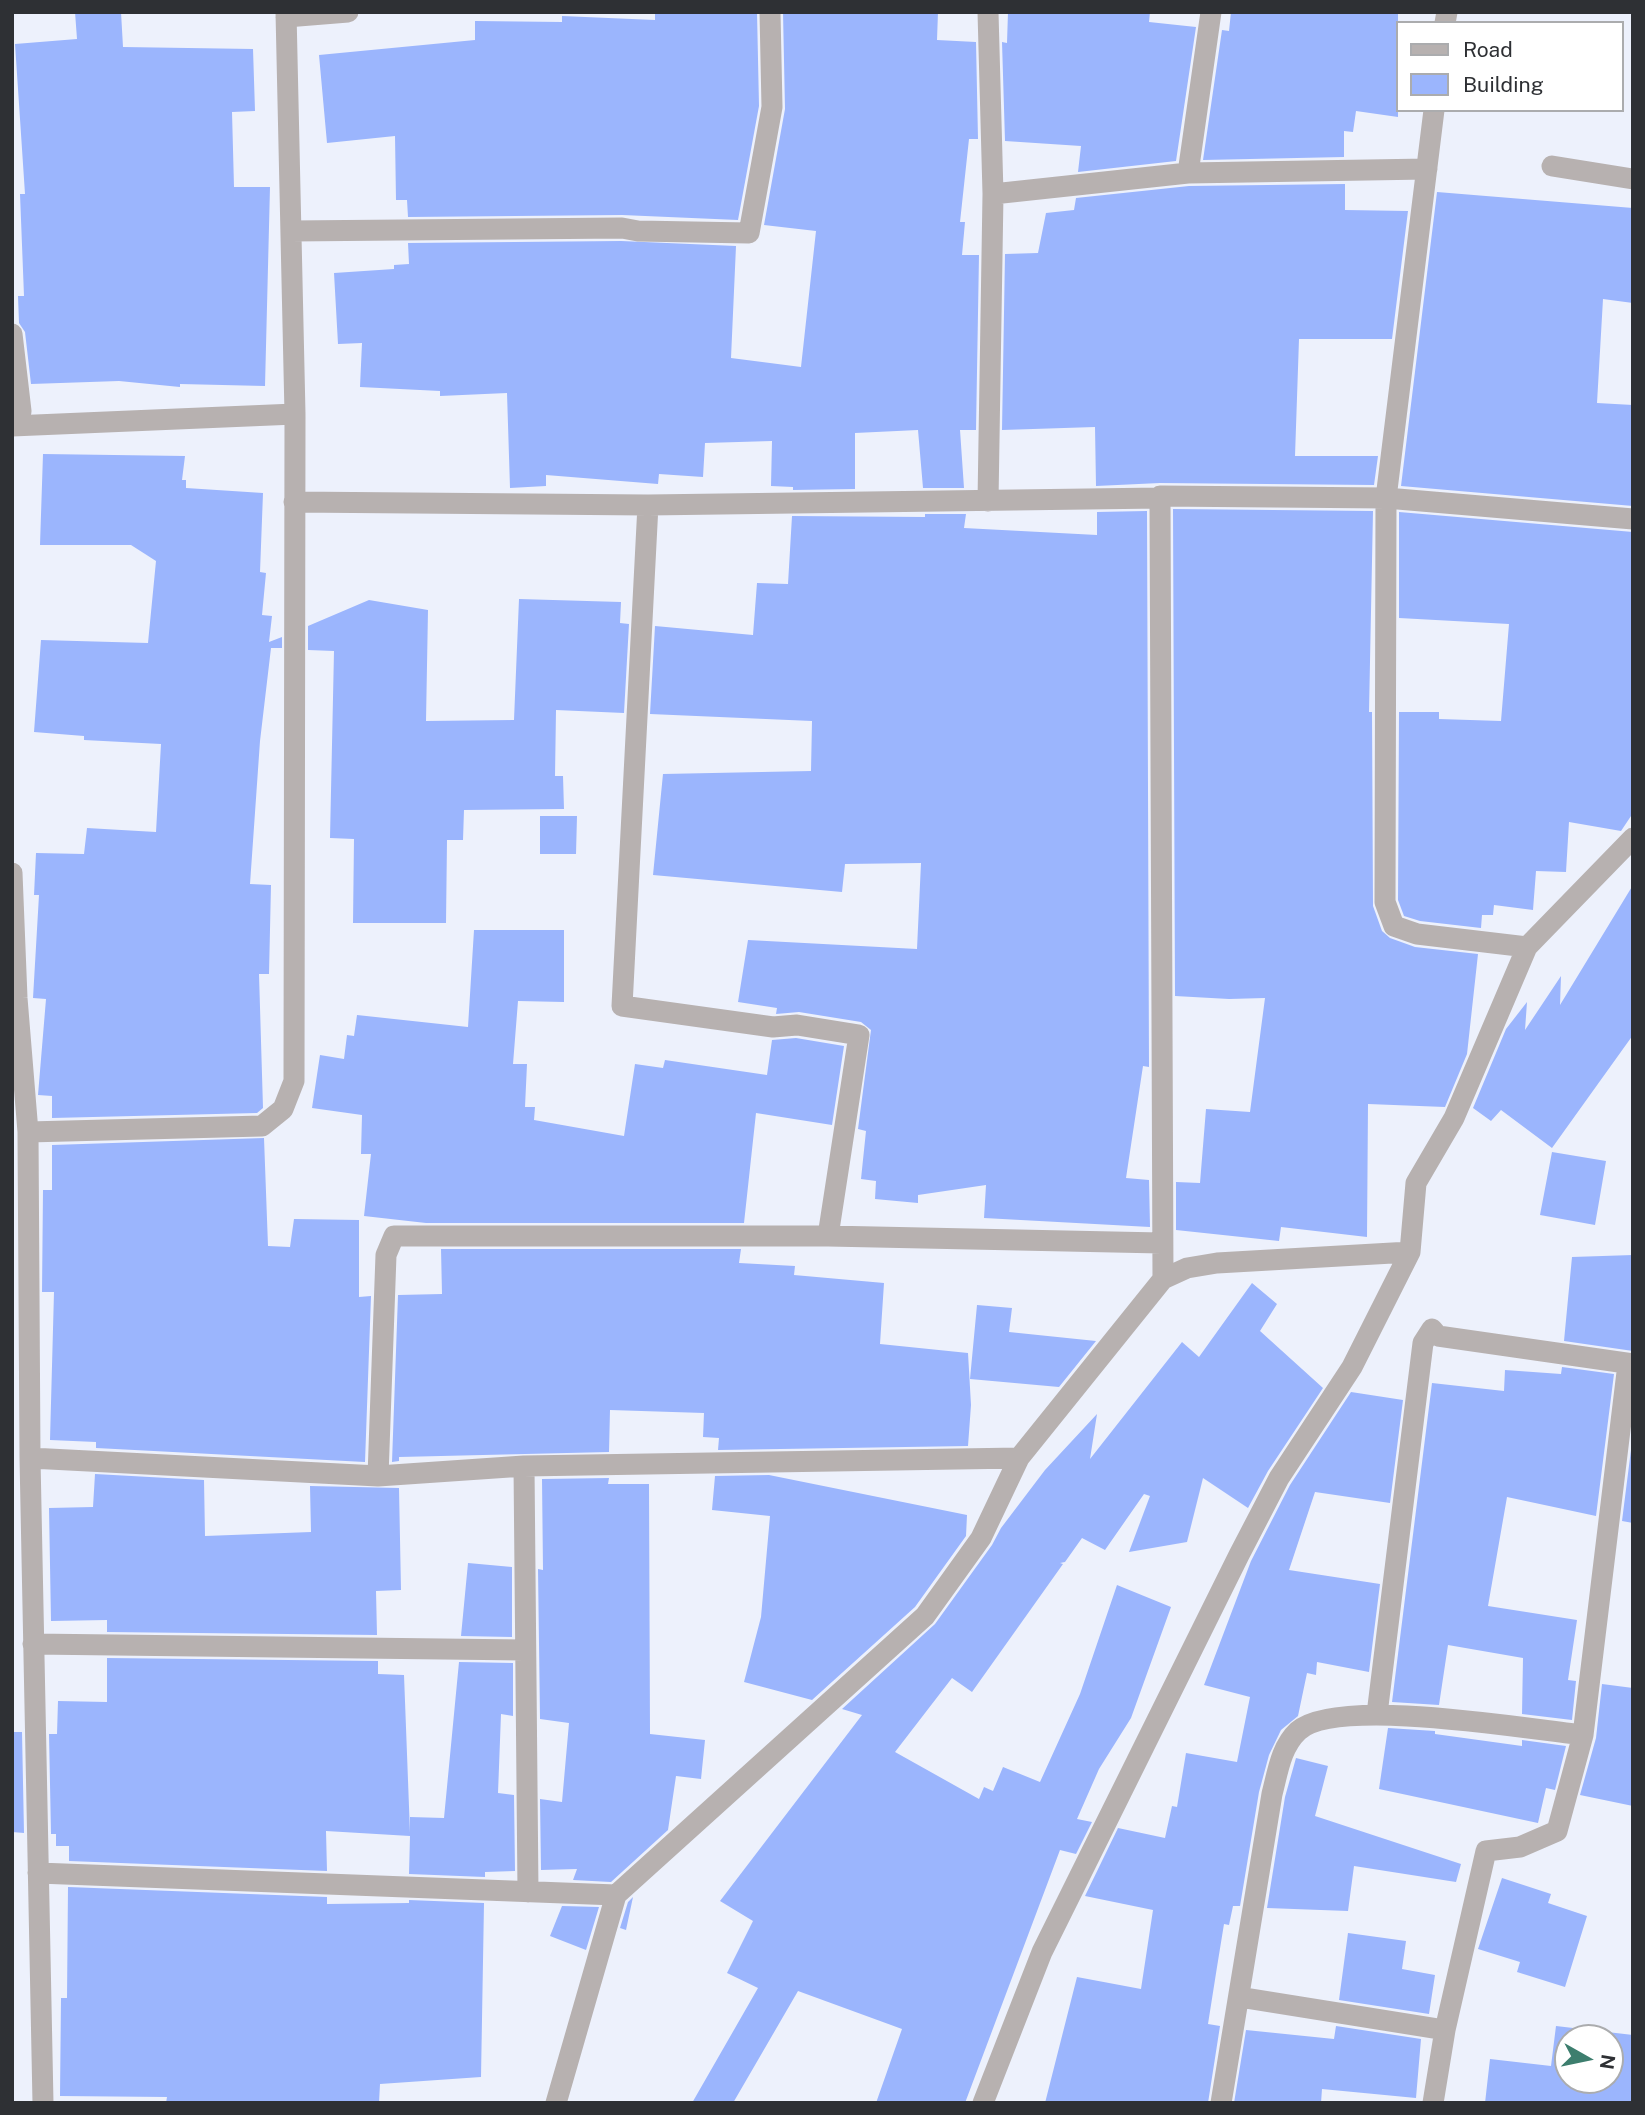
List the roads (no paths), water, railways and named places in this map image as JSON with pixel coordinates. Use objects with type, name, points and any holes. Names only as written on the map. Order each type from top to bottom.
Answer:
[{"type":"street","points":[[28,1132],[262,1126],[283,1109],[294,1081],[295,414],[286,15],[348,12]]},
{"type":"street","points":[[290,231],[622,228],[638,231],[749,233],[772,107],[770,12]]},
{"type":"street","points":[[988,12],[993,194],[988,501]]},
{"type":"street","points":[[1188,173],[1211,12]]},
{"type":"street","points":[[1434,112],[1386,498],[1385,902],[1394,926],[1417,934],[1527,947]]},
{"type":"street","points":[[1552,166],[1633,179]]},
{"type":"street","points":[[993,194],[1188,173],[1427,169]]},
{"type":"street","points":[[12,334],[14,416],[295,414]]},
{"type":"street","points":[[294,502],[648,505],[1160,498],[1160,495],[1386,498],[1633,519]]},
{"type":"street","points":[[1160,498],[1163,1279]]},
{"type":"street","points":[[648,505],[622,1006],[773,1027],[797,1025],[859,1035],[828,1236]]},
{"type":"street","points":[[983,2103],[1042,1952],[1239,1555],[1279,1478],[1352,1367],[1410,1252],[1416,1183],[1454,1118],[1527,947],[1633,838]]},
{"type":"street","points":[[12,873],[15,998],[28,1132],[20,1173],[30,1458],[43,2103]]},
{"type":"street","points":[[378,1476],[386,1255],[394,1236],[828,1236],[1161,1243]]},
{"type":"street","points":[[556,2103],[616,1895],[925,1616],[981,1538],[1020,1458],[1163,1279],[1187,1268],[1217,1263],[1410,1252]]},
{"type":"street","points":[[1377,1714],[1423,1343],[1432,1329],[1437,1336],[1630,1364],[1583,1734],[1557,1831],[1520,1847],[1486,1851],[1445,2030],[1433,2103]]},
{"type":"street","points":[[30,1458],[378,1476],[524,1466],[1020,1458]]},
{"type":"street","points":[[524,1466],[528,1892]]},
{"type":"street","points":[[33,1644],[524,1650]]},
{"type":"street","points":[[1221,2103],[1272,1794],[1285,1746],[1300,1729],[1326,1717],[1377,1714],[1583,1734]]},
{"type":"street","points":[[38,1873],[616,1895]]},
{"type":"street","points":[[1239,1997],[1445,2030]]}]
